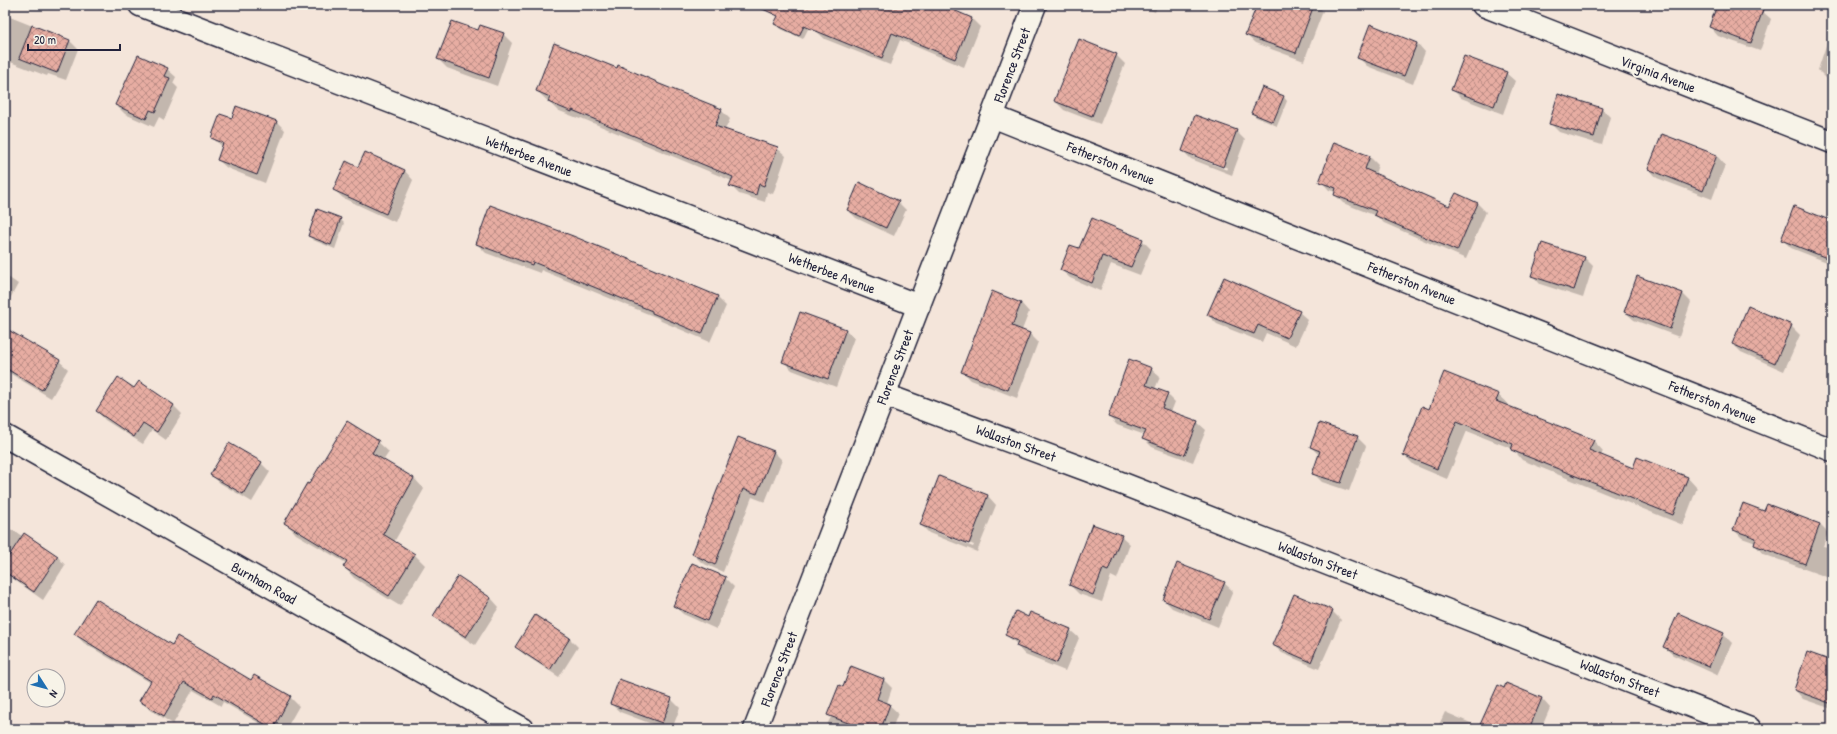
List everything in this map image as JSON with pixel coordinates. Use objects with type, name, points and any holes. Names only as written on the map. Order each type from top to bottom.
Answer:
[{"type":"street","name":"Wetherbee Avenue","points":[[140,5],[919,306]]},
{"type":"street","name":"Florence Street","points":[[755,729],[1035,5]]},
{"type":"street","name":"Virginia Avenue","points":[[1483,5],[1832,142]]},
{"type":"street","name":"Fetherston Avenue","points":[[992,116],[1832,450]]},
{"type":"street","name":"Wollaston Street","points":[[884,395],[1090,471],[1750,729]]},
{"type":"street","name":"Burnham Road","points":[[5,436],[523,729]]},
{"type":"building","points":[[754,5],[942,5],[972,18],[955,59],[892,33],[882,58],[804,26],[799,36],[774,24],[778,16]]},
{"type":"building","points":[[1257,5],[1314,5],[1296,53],[1245,35]]},
{"type":"building","points":[[1717,5],[1749,5],[1763,10],[1751,43],[1709,27]]},
{"type":"building","points":[[452,21],[478,30],[480,25],[504,33],[489,78],[437,59]]},
{"type":"building","points":[[1370,24],[1417,43],[1404,76],[1357,58]]},
{"type":"building","points":[[32,25],[70,40],[57,73],[19,58]]},
{"type":"building","points":[[1079,39],[1117,54],[1092,116],[1054,101]]},
{"type":"building","points":[[554,43],[617,68],[618,65],[657,83],[722,109],[715,126],[778,147],[764,186],[759,184],[756,195],[729,186],[733,177],[572,110],[572,112],[548,102],[550,97],[536,91]]},
{"type":"building","points":[[138,55],[168,68],[164,76],[170,78],[155,112],[150,110],[146,119],[115,105]]},
{"type":"building","points":[[1464,56],[1507,72],[1494,106],[1451,90]]},
{"type":"building","points":[[1262,87],[1284,96],[1273,122],[1251,113]]},
{"type":"building","points":[[1558,94],[1602,108],[1594,137],[1549,124]]},
{"type":"building","points":[[236,106],[277,121],[257,175],[217,160],[223,143],[211,138],[220,114],[232,118]]},
{"type":"building","points":[[1195,115],[1237,130],[1223,167],[1182,151]]},
{"type":"building","points":[[1662,134],[1717,155],[1703,191],[1648,169]]},
{"type":"building","points":[[1334,142],[1370,156],[1365,169],[1449,206],[1456,193],[1478,203],[1457,251],[1374,215],[1376,211],[1334,195],[1336,188],[1319,182]]},
{"type":"building","points":[[365,152],[405,170],[386,214],[333,190],[346,161],[358,167]]},
{"type":"building","points":[[859,182],[899,201],[886,228],[847,210]]},
{"type":"building","points":[[490,205],[573,236],[718,296],[702,334],[652,313],[652,311],[533,262],[532,265],[476,244]]},
{"type":"building","points":[[1794,206],[1832,221],[1832,260],[1781,240]]},
{"type":"building","points":[[317,209],[341,218],[331,245],[308,236]]},
{"type":"building","points":[[1092,218],[1143,239],[1131,267],[1102,256],[1092,283],[1060,270],[1070,245],[1079,248]]},
{"type":"building","points":[[1542,243],[1585,257],[1574,290],[1531,276]]},
{"type":"building","points":[[1637,276],[1683,293],[1670,329],[1624,312]]},
{"type":"building","points":[[1224,277],[1300,311],[1287,338],[1258,325],[1254,334],[1207,315]]},
{"type":"building","points":[[992,291],[1021,303],[1012,326],[1030,333],[1008,390],[961,372]]},
{"type":"building","points":[[1748,306],[1792,325],[1775,363],[1732,344]]},
{"type":"building","points":[[800,312],[846,329],[828,379],[782,362]]},
{"type":"building","points":[[5,328],[60,360],[42,390],[5,368]]},
{"type":"building","points":[[1129,359],[1152,368],[1146,385],[1168,393],[1162,408],[1198,421],[1185,455],[1142,439],[1146,431],[1108,417]]},
{"type":"building","points":[[1444,372],[1499,394],[1496,401],[1594,440],[1589,450],[1633,468],[1637,457],[1688,477],[1673,515],[1511,450],[1513,444],[1457,421],[1437,469],[1403,455],[1422,406],[1429,409]]},
{"type":"building","points":[[118,377],[134,388],[139,381],[174,405],[157,432],[143,423],[134,437],[96,411]]},
{"type":"building","points":[[347,421],[379,441],[372,453],[414,478],[383,534],[415,554],[389,596],[343,567],[347,561],[284,523],[307,483],[309,484]]},
{"type":"building","points":[[1319,423],[1358,436],[1341,483],[1312,474],[1320,451],[1310,447]]},
{"type":"building","points":[[738,437],[774,451],[757,494],[743,489],[715,565],[692,554]]},
{"type":"building","points":[[229,443],[262,462],[243,494],[210,475]]},
{"type":"building","points":[[939,476],[988,495],[969,544],[920,525]]},
{"type":"building","points":[[1743,503],[1764,511],[1767,504],[1820,524],[1805,564],[1754,545],[1756,538],[1733,530]]},
{"type":"building","points":[[1092,524],[1122,535],[1108,571],[1103,569],[1093,595],[1069,585]]},
{"type":"building","points":[[24,533],[58,556],[34,592],[5,572],[5,562]]},
{"type":"building","points":[[692,563],[726,577],[707,621],[673,606]]},
{"type":"building","points":[[1177,563],[1225,582],[1209,619],[1163,600]]},
{"type":"building","points":[[458,576],[491,598],[466,637],[433,616]]},
{"type":"building","points":[[1294,594],[1333,610],[1311,662],[1272,645]]},
{"type":"building","points":[[96,599],[172,645],[177,636],[251,680],[254,675],[291,696],[273,729],[214,694],[212,698],[184,682],[164,716],[139,701],[151,681],[74,634]]},
{"type":"building","points":[[1016,611],[1028,617],[1030,612],[1071,629],[1057,663],[1016,646],[1018,641],[1005,635]]},
{"type":"building","points":[[1678,613],[1724,633],[1709,667],[1663,647]]},
{"type":"building","points":[[535,615],[570,638],[550,670],[515,647]]},
{"type":"building","points":[[1807,652],[1832,661],[1832,704],[1794,690]]},
{"type":"building","points":[[851,666],[884,679],[877,699],[890,704],[881,729],[864,729],[827,715],[839,685],[843,687]]},
{"type":"building","points":[[619,679],[672,698],[662,723],[610,704]]},
{"type":"building","points":[[1506,683],[1542,698],[1529,729],[1478,729],[1498,685],[1504,688]]}]
